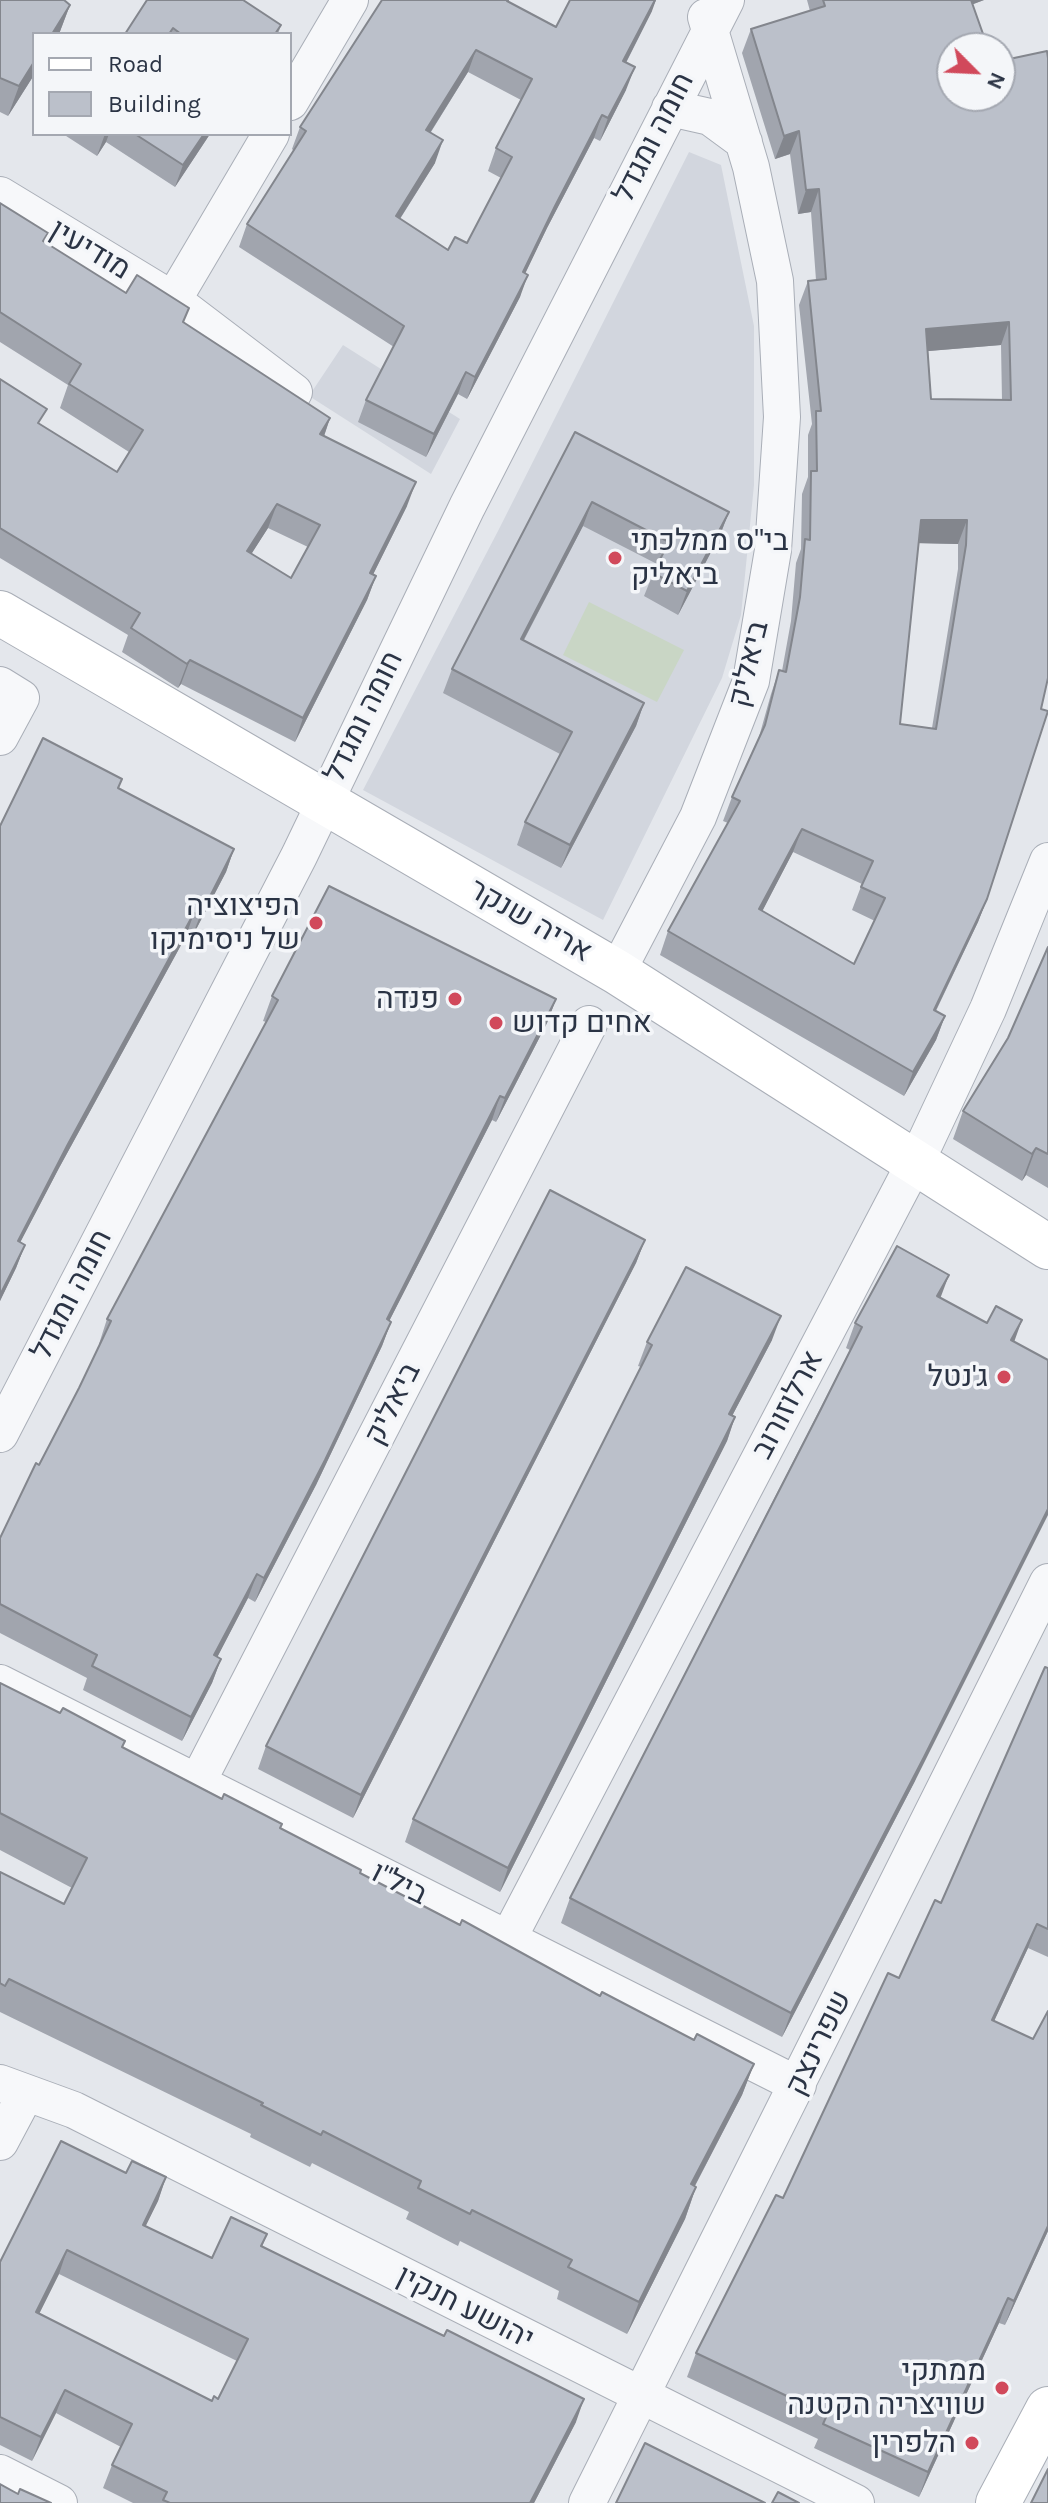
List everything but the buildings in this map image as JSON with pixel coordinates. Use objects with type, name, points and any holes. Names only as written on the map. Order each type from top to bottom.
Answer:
[{"type":"street","points":[[292,99],[350,0]]},
{"type":"street","name":"חומה ומגדל","points":[[0,1434],[299,856],[324,800],[670,108],[706,16],[726,0]]},
{"type":"street","name":"ביאליק","points":[[617,972],[698,817],[751,681],[773,550],[782,417],[775,281],[744,142],[706,16]]},
{"type":"street","points":[[670,108],[710,117],[744,142]]},
{"type":"street","points":[[173,300],[270,136]]},
{"type":"street","name":"מודיעין","points":[[0,195],[173,300],[294,392]]},
{"type":"street","name":"אריה שנקר","points":[[0,613],[617,972],[1048,1247]]},
{"type":"street","points":[[0,737],[10,692]]},
{"type":"street","name":"ארלוזורוב","points":[[508,1939],[916,1160],[982,1023],[1048,861]]},
{"type":"street","name":"ביאליק","points":[[197,1783],[589,1024]]},
{"type":"street","name":"שפרינצק","points":[[587,2503],[1048,1582]]},
{"type":"street","name":"ביל\"ו","points":[[0,1683],[798,2085]]},
{"type":"street","name":"יהושע חנקין","points":[[0,2062],[33,2077],[74,2110]]},
{"type":"street","points":[[0,2142],[12,2089]]},
{"type":"street","name":"יהושע חנקין","points":[[12,2089],[74,2110],[856,2503]]},
{"type":"street","points":[[998,2503],[1048,2409]]},
{"type":"street","points":[[0,2473],[59,2503]]},
{"type":"shaded area","name":"בי\"ס ממלכתי ביאליק","points":[[689,152],[721,165],[754,326],[754,485],[741,615],[722,678],[603,920],[363,790]]},
{"type":"shaded area","points":[[343,345],[460,419],[431,474],[309,396]]},
{"type":"green space","points":[[589,602],[684,650],[657,702],[563,655]]},
{"type":"place","name":"בי\"ס ממלכתי ביאליק","points":[[615,558]]},
{"type":"place","name":"הפיצוציה של ניסימיקו","points":[[316,923]]},
{"type":"place","name":"פנדה","points":[[455,999]]},
{"type":"place","name":"אחים קדוש","points":[[496,1023]]},
{"type":"place","name":"ג'נטל","points":[[1004,1377]]},
{"type":"place","name":"ממתקי שוויצריה הקטנה","points":[[1002,2388]]},
{"type":"place","name":"הלפרין","points":[[972,2443]]}]
